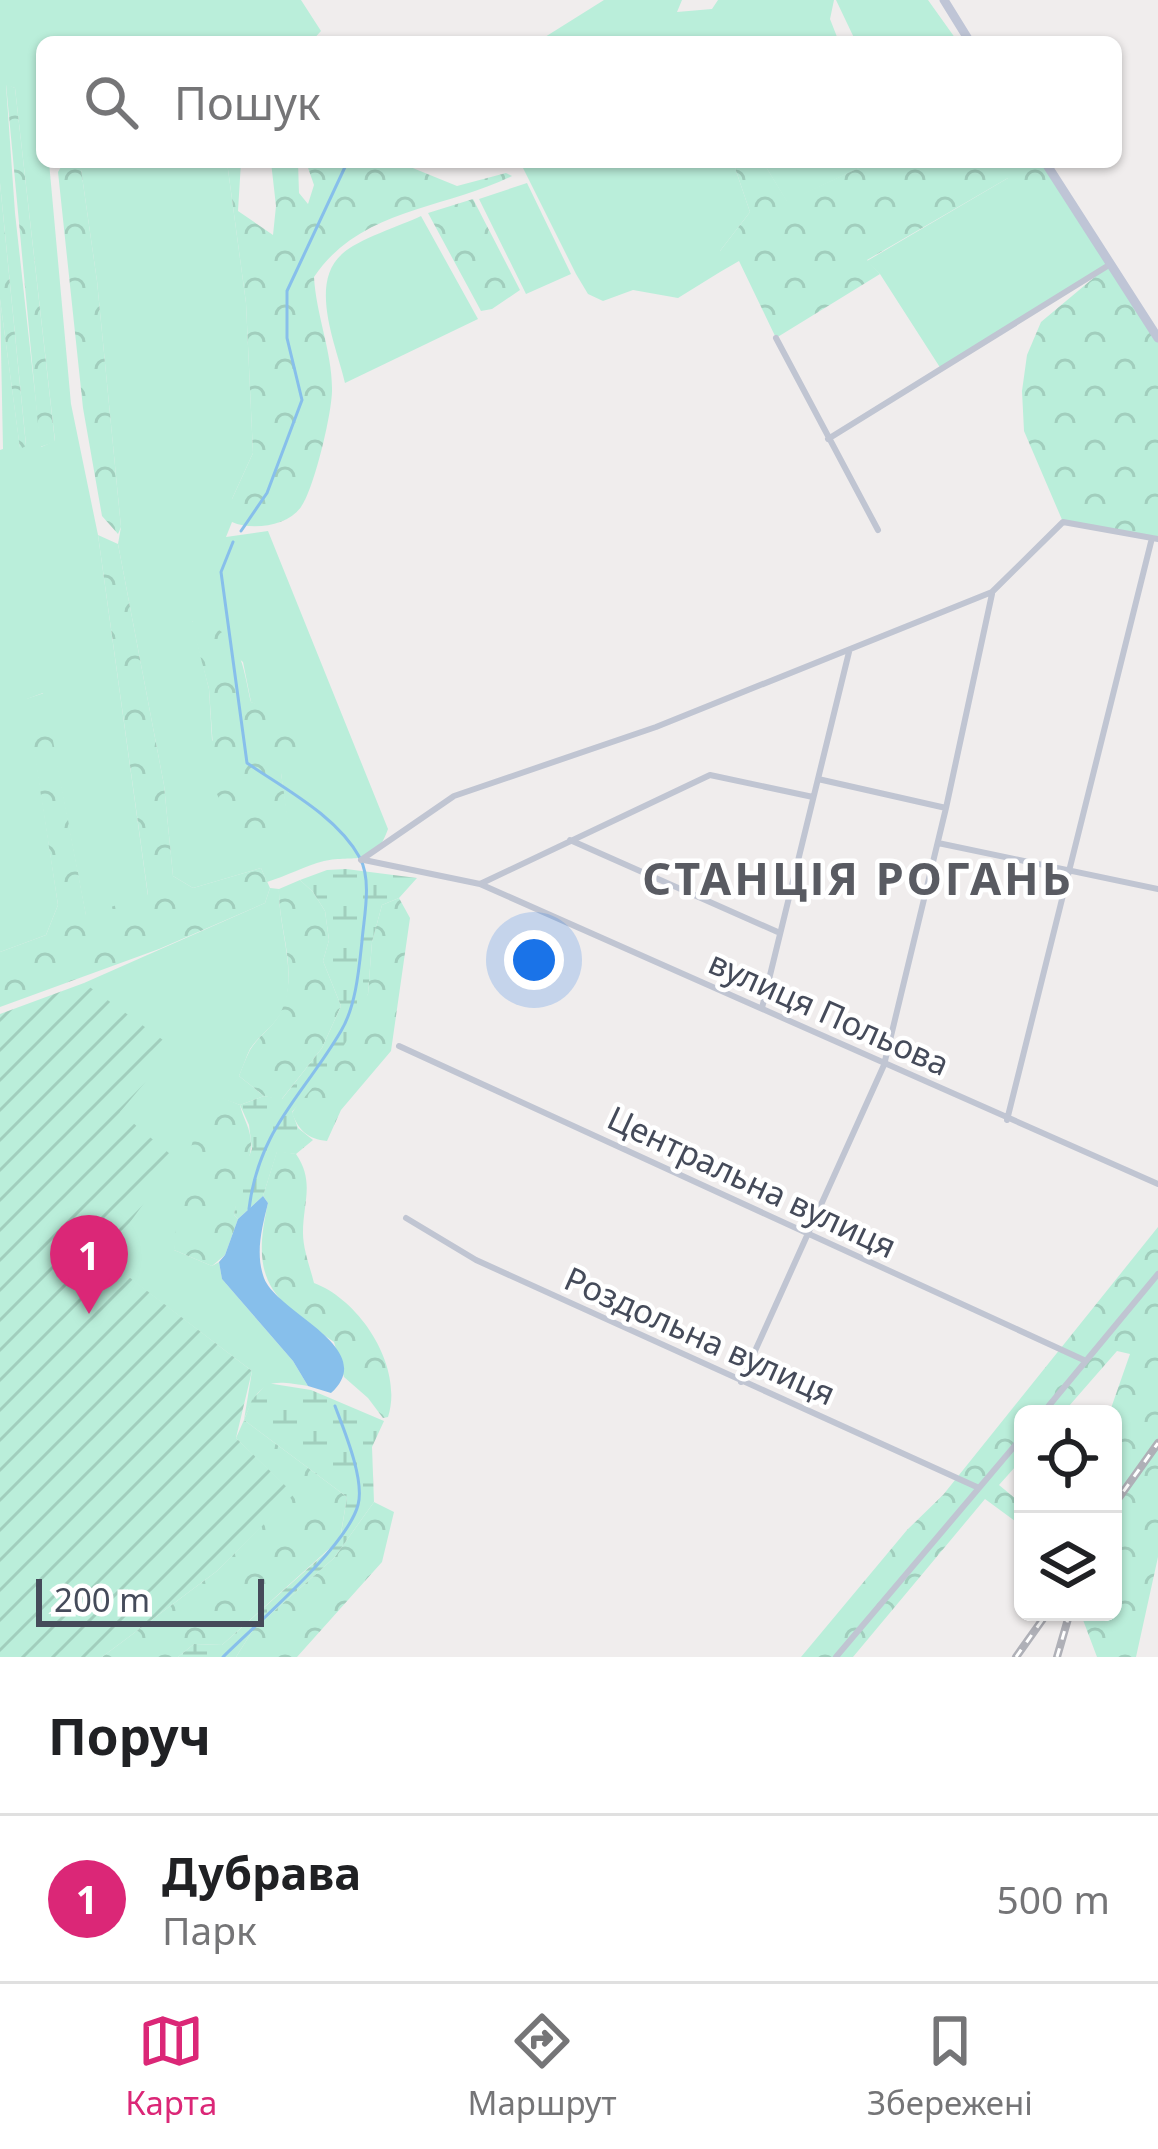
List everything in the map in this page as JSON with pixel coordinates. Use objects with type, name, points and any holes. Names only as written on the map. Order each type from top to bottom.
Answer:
[{"type":"main road","points":[[944,0],[966,36]]},
{"type":"main road","points":[[1049,168],[1158,338]]},
{"type":"street","points":[[828,439],[1109,265]]},
{"type":"street","points":[[776,338],[878,530]]},
{"type":"street","points":[[762,1008],[849,652],[992,592],[1063,522],[1155,538],[1007,1120]]},
{"type":"street","points":[[741,1382],[884,1064],[992,592]]},
{"type":"street","name":"вулиця Польова","points":[[849,652],[656,727],[454,796],[361,860],[480,884],[1158,1184]]},
{"type":"street","points":[[480,884],[710,775],[813,797]]},
{"type":"street","points":[[818,779],[946,808]]},
{"type":"street","points":[[569,840],[780,933]]},
{"type":"street","points":[[938,843],[1158,889]]},
{"type":"street","name":"Центральна вулиця","points":[[399,1046],[1086,1361]]},
{"type":"street","name":"Роздольна вулиця","points":[[406,1218],[476,1260],[979,1488]]},
{"type":"street","points":[[1049,1405],[1158,1274]]},
{"type":"street","points":[[836,1657],[1014,1447]]},
{"type":"green space","points":[[0,0],[301,0],[321,31],[316,36],[36,36],[36,168],[50,168],[71,404],[98,535],[148,896],[86,916],[43,693],[27,699],[58,905],[46,935],[0,952],[0,299],[20,448],[26,445],[0,183]],"holes":[[[6,85],[15,88],[55,441],[41,447]]]},
{"type":"green space","points":[[604,0],[682,0],[677,12],[712,9],[718,0],[834,0],[830,19],[837,36],[547,36]]},
{"type":"green space","points":[[836,0],[928,0],[954,36],[853,36]]},
{"type":"green space","points":[[6,84],[15,88],[55,442],[40,447]]},
{"type":"green space","points":[[81,168],[228,168],[246,303],[253,453],[232,499],[226,537],[268,531],[388,829],[370,855],[324,861],[267,882],[261,868],[193,888],[173,876],[164,785],[118,544],[121,527]],"holes":[[[192,621],[243,662],[251,702],[273,713],[289,833],[212,740],[209,689]]]},
{"type":"green space","points":[[81,168],[97,281],[118,534],[102,516],[83,408],[58,172]]},
{"type":"green space","points":[[228,168],[241,168],[238,211],[273,235],[272,168],[298,168],[299,193],[308,204],[314,185],[308,168],[413,168],[457,186],[506,173],[512,176],[379,224],[333,254],[314,277],[331,374],[326,431],[301,507],[288,519],[259,526],[232,522],[232,499],[253,453],[246,303]]},
{"type":"green space","points":[[523,168],[735,168],[750,212],[720,251],[720,272],[678,298],[633,290],[603,301],[588,294]]},
{"type":"green space","points":[[735,168],[767,168],[787,201],[859,168],[1049,168],[1055,179],[1027,191],[1008,178],[867,260],[880,274],[776,338],[739,261],[720,272],[720,251],[750,212]]},
{"type":"green space","points":[[767,168],[859,168],[787,202]]},
{"type":"green space","points":[[1008,178],[1055,179],[1109,265],[941,369],[867,261]]},
{"type":"green space","points":[[0,183],[26,446],[20,449],[0,299]]},
{"type":"green space","points":[[527,183],[571,274],[526,294],[479,199]]},
{"type":"green space","points":[[473,199],[520,290],[481,311],[428,213]]},
{"type":"green space","points":[[421,216],[478,319],[345,383],[326,299],[332,267],[358,243]]},
{"type":"green space","points":[[1109,265],[1158,338],[1158,539],[1063,522],[1024,431],[1027,355],[1041,322]]},
{"type":"green space","points":[[98,535],[118,544],[164,785],[173,876],[193,888],[261,868],[270,888],[265,903],[159,949],[0,1007],[0,952],[46,935],[58,905],[26,699],[44,693],[86,915],[148,895]]},
{"type":"green space","points":[[191,621],[207,624],[229,638],[241,659],[251,702],[302,721],[309,754],[281,773],[290,833],[233,829],[216,792],[209,689]]},
{"type":"green space","points":[[346,869],[417,878],[399,898],[382,905],[372,942],[368,994],[352,1033],[292,1112],[298,1128],[313,1140],[296,1154],[277,1152],[263,1196],[238,1219],[234,1215],[240,1178],[252,1149],[240,1105],[264,1096],[282,1099],[322,1048],[341,1006],[323,961],[329,940],[325,911],[300,880]]},
{"type":"green space","points":[[300,880],[325,911],[329,940],[323,961],[341,1006],[322,1048],[281,1100],[264,1096],[239,1076],[250,1050],[284,1004],[289,976],[279,889]]},
{"type":"green space","points":[[270,888],[279,889],[288,990],[282,1011],[250,1049],[239,1076],[264,1096],[240,1105],[218,1097],[196,1136],[174,1250],[212,1266],[219,1262],[222,1279],[293,1361],[308,1386],[267,1385],[244,1420],[252,1371],[103,1258],[120,1112],[84,983],[265,903]]},
{"type":"green space","points":[[399,898],[410,918],[391,1051],[341,1110],[327,1141],[314,1138],[301,1129],[292,1113],[368,994],[372,942],[382,905]]},
{"type":"green space","points":[[84,983],[174,1048],[120,1112],[176,1159],[104,1258],[252,1371],[236,1438],[294,1494],[217,1571],[102,1657],[0,1657],[0,1014]]},
{"type":"green space","points":[[218,1096],[240,1105],[251,1144],[234,1215],[238,1219],[225,1255],[212,1266],[174,1250],[191,1147]]},
{"type":"green space","points":[[277,1151],[296,1154],[305,1174],[303,1239],[314,1283],[347,1304],[384,1357],[390,1377],[388,1417],[383,1418],[344,1377],[334,1342],[281,1300],[264,1270],[268,1203],[263,1196]]},
{"type":"green space","points":[[1158,1227],[1158,1557],[1136,1657],[1097,1657],[1083,1621],[1122,1621],[1122,1405],[1112,1405],[1130,1354],[1117,1351],[1070,1405],[1015,1405]]},
{"type":"green space","points":[[267,1383],[311,1390],[384,1421],[372,1447],[374,1502],[334,1558],[253,1630],[236,1657],[178,1657],[194,1644],[222,1645],[340,1540],[347,1497],[244,1420],[252,1400]]},
{"type":"green space","points":[[1014,1406],[1014,1468],[999,1485],[1014,1498],[1014,1520],[985,1499],[853,1657],[801,1657],[907,1530],[943,1495]]},
{"type":"green space","points":[[244,1420],[347,1497],[340,1539],[222,1645],[194,1644],[178,1657],[102,1657],[217,1571],[293,1494],[236,1438]]},
{"type":"green space","points":[[374,1502],[394,1512],[382,1562],[297,1657],[236,1657],[253,1630],[334,1558]]},
{"type":"water","points":[[263,1196],[268,1203],[260,1250],[264,1278],[335,1346],[343,1361],[343,1377],[331,1393],[308,1386],[293,1361],[222,1279],[219,1262],[238,1219]]},
{"type":"waterway","points":[[241,531],[267,493],[302,400],[287,338],[287,291],[345,168]]},
{"type":"waterway","points":[[233,542],[221,572],[247,763],[338,829],[360,858],[366,888],[360,963],[350,1010],[327,1054],[272,1134],[249,1209]]},
{"type":"waterway","points":[[223,1657],[319,1563],[358,1505],[359,1482],[335,1406]]},
{"type":"railway","points":[[1122,1493],[1158,1443]]},
{"type":"railway","points":[[1016,1657],[1042,1621]]},
{"type":"railway","points":[[1057,1657],[1067,1621]]},
{"type":"place","name":"Дубрава","points":[[89,1314]]},
{"type":"district","name":"СТАНЦІЯ РОГАНЬ","points":[[858,879]]}]
